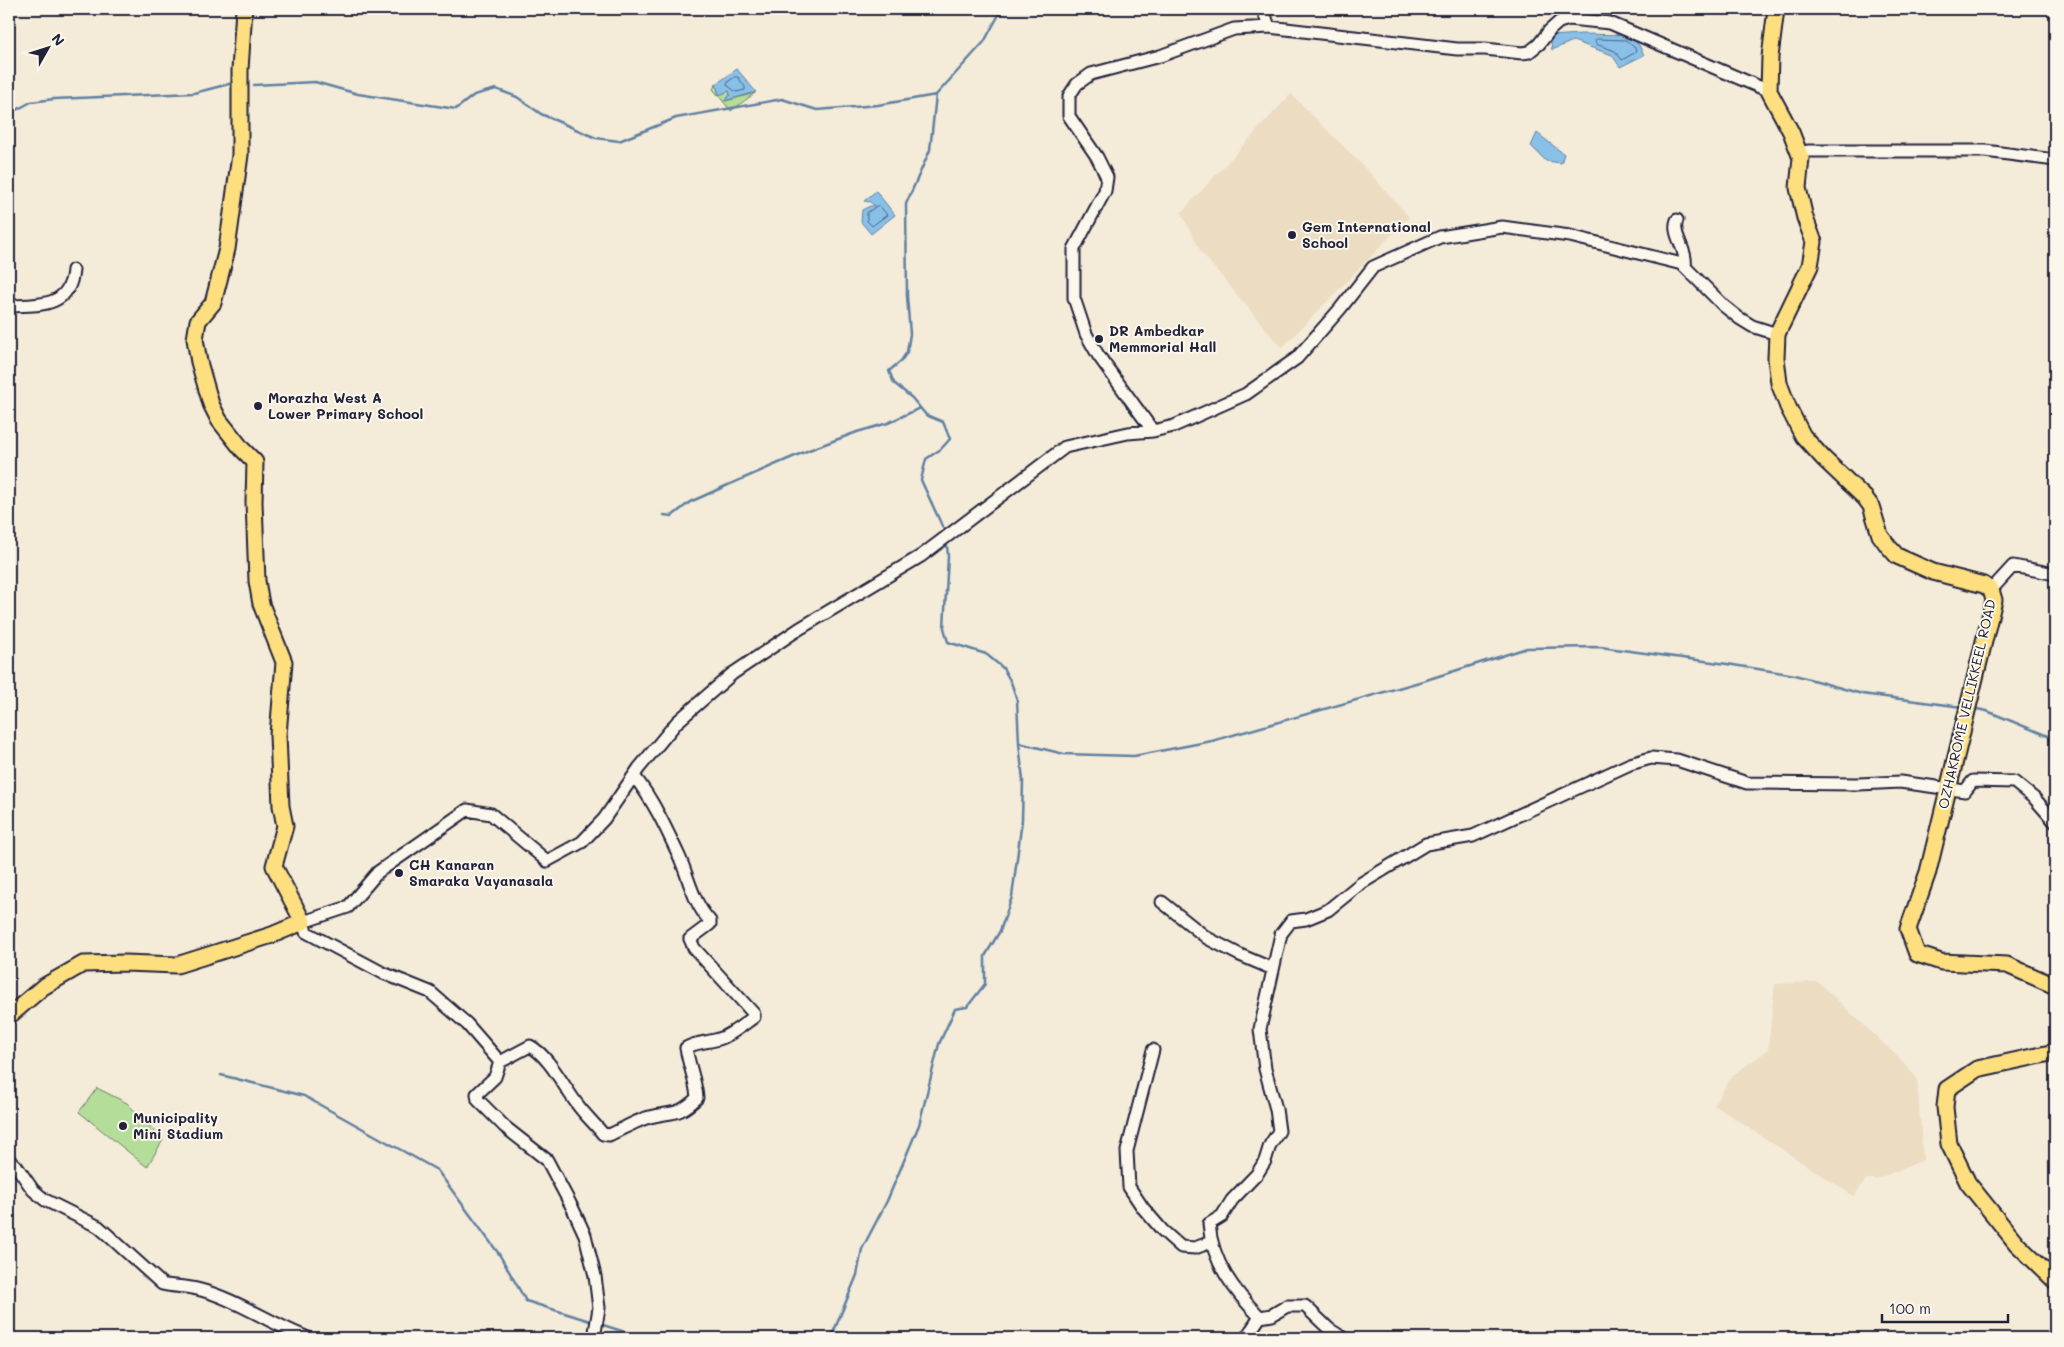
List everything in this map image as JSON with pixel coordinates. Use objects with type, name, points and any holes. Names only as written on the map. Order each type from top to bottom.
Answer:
[{"type":"main road","points":[[9,1016],[43,988],[82,964],[125,963],[177,966],[272,935],[303,922],[274,866],[285,826],[281,806],[278,735],[284,662],[261,604],[257,582],[254,502],[255,462],[242,449],[215,412],[204,382],[195,339],[198,321],[213,303],[227,249],[240,155],[240,70],[244,9]]},
{"type":"main road","name":"OZHAKROME VELLIKKEEL ROAD","points":[[1776,9],[1770,57],[1770,91],[1791,132],[1801,158],[1798,188],[1805,218],[1814,242],[1810,266],[1777,334],[1776,358],[1779,383],[1788,407],[1803,436],[1865,498],[1870,506],[1880,535],[1897,556],[1933,572],[1984,585],[1991,590],[1994,600],[1928,872],[1908,929],[1917,954],[1941,962],[2007,965],[2055,986]]},
{"type":"main road","points":[[2055,1052],[1978,1069],[1947,1089],[1945,1107],[1949,1144],[1968,1183],[2016,1244],[2055,1281]]},
{"type":"street","points":[[1262,9],[1269,27]]},
{"type":"street","points":[[1153,431],[1098,355],[1086,334],[1074,298],[1074,249],[1105,191],[1107,177],[1097,157],[1069,116],[1070,96],[1077,84],[1090,74],[1160,56],[1234,29],[1269,27],[1457,49],[1486,49],[1522,53],[1528,52],[1539,44],[1559,22],[1569,19],[1610,24],[1770,91]]},
{"type":"street","points":[[1799,153],[1808,151],[1985,151],[2055,160]]},
{"type":"street","points":[[1677,220],[1676,232],[1684,252],[1685,267]]},
{"type":"street","points":[[500,1062],[467,1024],[430,992],[383,973],[306,932],[303,922],[348,907],[378,872],[467,810],[491,814],[547,861],[582,842],[604,819],[634,776],[677,722],[732,674],[799,628],[921,556],[1065,447],[1128,433],[1153,431],[1174,426],[1246,394],[1297,358],[1340,309],[1373,267],[1440,237],[1502,228],[1570,236],[1682,264],[1724,306],[1739,318],[1752,326],[1777,334]]},
{"type":"street","points":[[9,306],[41,305],[62,297],[71,283],[72,270]]},
{"type":"street","points":[[1991,590],[2013,566],[2055,574]]},
{"type":"street","points":[[1260,1317],[1239,1296],[1216,1259],[1211,1242],[1209,1224],[1222,1216],[1232,1200],[1257,1174],[1266,1160],[1270,1145],[1279,1131],[1276,1108],[1265,1069],[1260,1029],[1281,934],[1291,921],[1306,919],[1328,910],[1360,884],[1426,844],[1473,836],[1630,764],[1651,758],[1678,760],[1747,783],[1859,784],[1900,782],[1965,791],[1973,781],[2014,782],[2035,799],[2055,822]]},
{"type":"street","points":[[594,1338],[600,1308],[595,1276],[585,1235],[547,1160],[505,1127],[478,1100],[477,1094],[495,1077],[500,1062],[530,1046],[536,1050],[603,1134],[609,1135],[648,1117],[668,1115],[685,1109],[696,1098],[696,1087],[690,1071],[686,1048],[692,1044],[706,1043],[725,1037],[754,1017],[754,1014],[742,1000],[694,948],[690,938],[710,924],[710,921],[692,894],[679,856],[650,796],[634,776]]},
{"type":"street","points":[[1162,902],[1207,938],[1273,969]]},
{"type":"street","points":[[1153,1050],[1127,1150],[1129,1187],[1143,1208],[1162,1230],[1181,1247],[1196,1248],[1211,1242]]},
{"type":"street","points":[[9,1160],[17,1167],[33,1190],[45,1200],[99,1227],[162,1284],[172,1287],[196,1289],[229,1301],[305,1338]]},
{"type":"street","points":[[1246,1338],[1260,1317],[1272,1315],[1287,1306],[1305,1306],[1329,1329],[1342,1338]]},
{"type":"shaded area","name":"Gem International School","points":[[1291,94],[1363,166],[1409,217],[1282,348],[1202,253],[1181,213]]},
{"type":"shaded area","points":[[1818,982],[1903,1062],[1917,1079],[1923,1160],[1877,1179],[1866,1179],[1854,1196],[1714,1105],[1732,1076],[1768,1050],[1775,984]]},
{"type":"green space","points":[[716,84],[719,95],[729,91],[731,97],[726,101],[755,93],[731,111],[713,89]]},
{"type":"green space","name":"Municipality Mini Stadium","points":[[97,1088],[127,1103],[163,1140],[147,1167],[79,1112]]},
{"type":"water","points":[[1582,34],[1628,35],[1639,45],[1644,55],[1620,67],[1612,55],[1573,41],[1552,50],[1550,36]]},
{"type":"water","points":[[737,69],[756,92],[724,101],[730,95],[729,91],[719,95],[716,84]]},
{"type":"water","points":[[1537,133],[1564,154],[1561,163],[1546,161],[1531,146]]},
{"type":"water","points":[[876,191],[895,215],[871,234],[861,222],[862,210],[875,206],[870,202],[864,201]]},
{"type":"waterway","points":[[944,530],[921,480],[926,459],[941,449],[950,439],[943,422],[926,415],[912,398],[894,383],[889,371],[901,361],[907,352],[910,334],[907,296],[906,204],[930,150],[936,95],[984,42],[1002,9]]},
{"type":"waterway","points":[[254,85],[315,82],[358,94],[456,109],[474,95],[496,89],[517,97],[541,114],[596,138],[619,141],[676,118],[782,99],[817,110],[878,105],[936,95]]},
{"type":"waterway","points":[[9,114],[31,102],[54,99],[194,93],[233,83]]},
{"type":"waterway","points":[[664,515],[672,516],[690,502],[809,450],[857,432],[888,423],[920,408]]},
{"type":"waterway","points":[[831,1338],[857,1275],[862,1249],[887,1201],[919,1125],[939,1044],[955,1009],[967,1007],[985,984],[985,956],[1000,931],[1012,897],[1022,820],[1023,781],[1017,700],[1011,682],[1003,668],[986,654],[948,642],[944,628],[947,546]]},
{"type":"waterway","points":[[1019,743],[1064,754],[1134,756],[1212,741],[1423,681],[1527,648],[1600,647],[1727,664],[1795,675],[1862,694],[1962,707]]},
{"type":"waterway","points":[[1977,709],[1987,711],[2055,739]]},
{"type":"waterway","points":[[221,1075],[304,1096],[437,1170],[499,1254],[526,1301],[590,1321]]},
{"type":"waterway","points":[[603,1325],[644,1338]]},
{"type":"place","name":"Gem International School","points":[[1292,235]]},
{"type":"place","name":"DR Ambedkar Memmorial Hall","points":[[1099,339]]},
{"type":"place","name":"Morazha West A Lower Primary School","points":[[258,406]]},
{"type":"place","name":"CH Kanaran Smaraka Vayanasala","points":[[399,873]]},
{"type":"place","name":"Municipality Mini Stadium","points":[[123,1126]]}]
